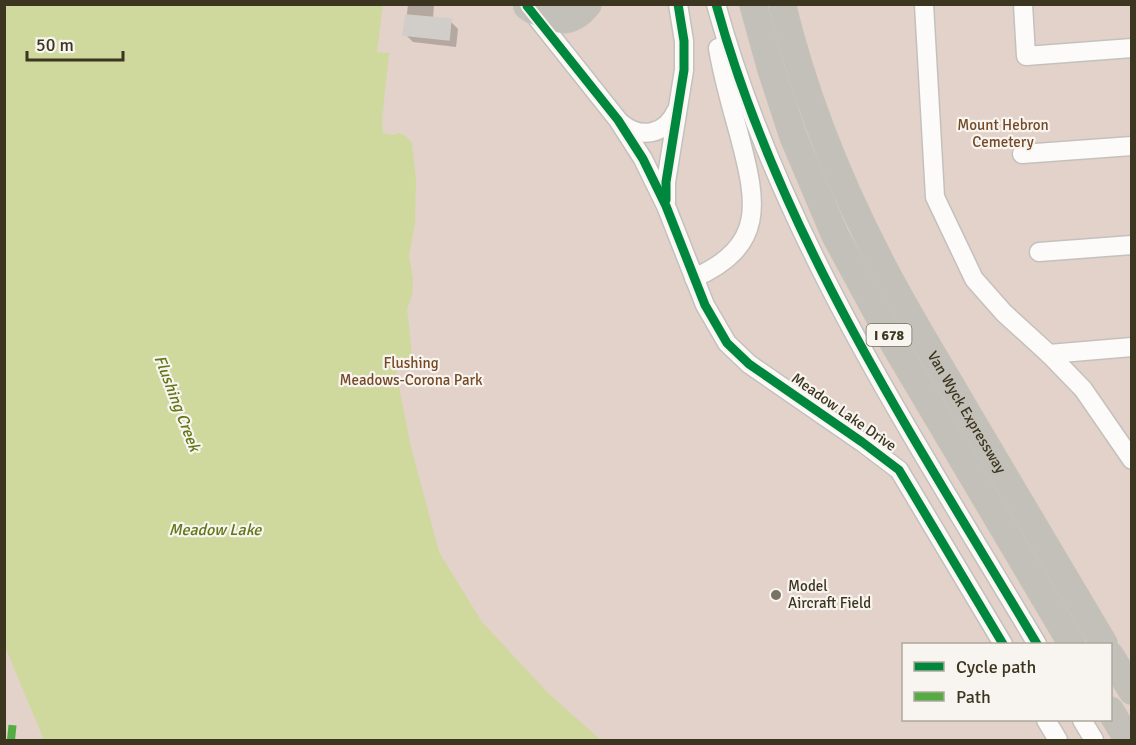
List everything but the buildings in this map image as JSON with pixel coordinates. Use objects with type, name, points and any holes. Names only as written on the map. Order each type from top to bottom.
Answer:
[{"type":"highway","points":[[526,5],[540,15],[559,20],[577,15],[588,4]]},
{"type":"highway","name":"Van Wyck Expressway","points":[[753,4],[793,136],[835,235],[892,342],[1071,643]]},
{"type":"highway","name":"Van Wyck Expressway","points":[[782,4],[808,93],[841,181],[882,266],[1103,643]]},
{"type":"highway","points":[[798,4],[808,93]]},
{"type":"highway","points":[[1112,658],[1131,691]]},
{"type":"highway","points":[[1112,713],[1128,741]]},
{"type":"street","points":[[666,206],[666,182],[685,55],[678,4]]},
{"type":"street","points":[[694,278],[725,262],[734,253],[746,234],[752,212],[752,186],[720,60],[714,4]]},
{"type":"street","points":[[714,4],[751,116],[807,245],[856,338],[1036,643]]},
{"type":"street","points":[[924,4],[935,196],[974,279],[1004,313],[1083,389],[1131,460]]},
{"type":"street","points":[[1023,4],[1026,56],[1131,48]]},
{"type":"street","name":"Meadow Lake Drive","points":[[526,5],[618,120],[643,159],[666,206],[711,319],[727,343],[737,354],[899,470],[1003,643]]},
{"type":"street","points":[[618,120],[635,132],[651,133],[665,127],[678,106]]},
{"type":"street","points":[[1022,153],[1131,146]]},
{"type":"street","points":[[1039,252],[1131,245]]},
{"type":"street","points":[[1049,354],[1131,347]]},
{"type":"street","points":[[984,610],[1013,643]]},
{"type":"street","points":[[1047,721],[1058,741]]},
{"type":"green space","name":"Flushing Meadows-Corona Park","points":[[4,5],[1131,5],[1131,740],[5,740]]},
{"type":"water","name":"Meadow Lake","points":[[4,5],[383,5],[377,52],[389,53],[382,121],[383,133],[393,135],[398,133],[406,136],[412,143],[416,180],[415,223],[409,256],[413,279],[412,295],[407,309],[412,355],[396,372],[411,447],[439,552],[482,622],[549,694],[601,740],[44,740],[5,647]]},
{"type":"marked path","points":[[11,740],[13,720]]},
{"type":"cycle path","points":[[666,200],[666,182],[684,70],[684,41],[678,4]]},
{"type":"cycle path","points":[[716,4],[743,90],[776,173],[814,255],[899,413],[1036,643]]},
{"type":"cycle path","points":[[527,6],[618,120],[643,159],[666,206],[705,305],[727,343],[749,364],[899,470],[1002,643]]},
{"type":"place","name":"Model Aircraft Field","points":[[776,595]]},
{"type":"park label","name":"Mount Hebron Cemetery","points":[[1003,134]]},
{"type":"water label","name":"Flushing Creek","points":[[178,403]]}]
